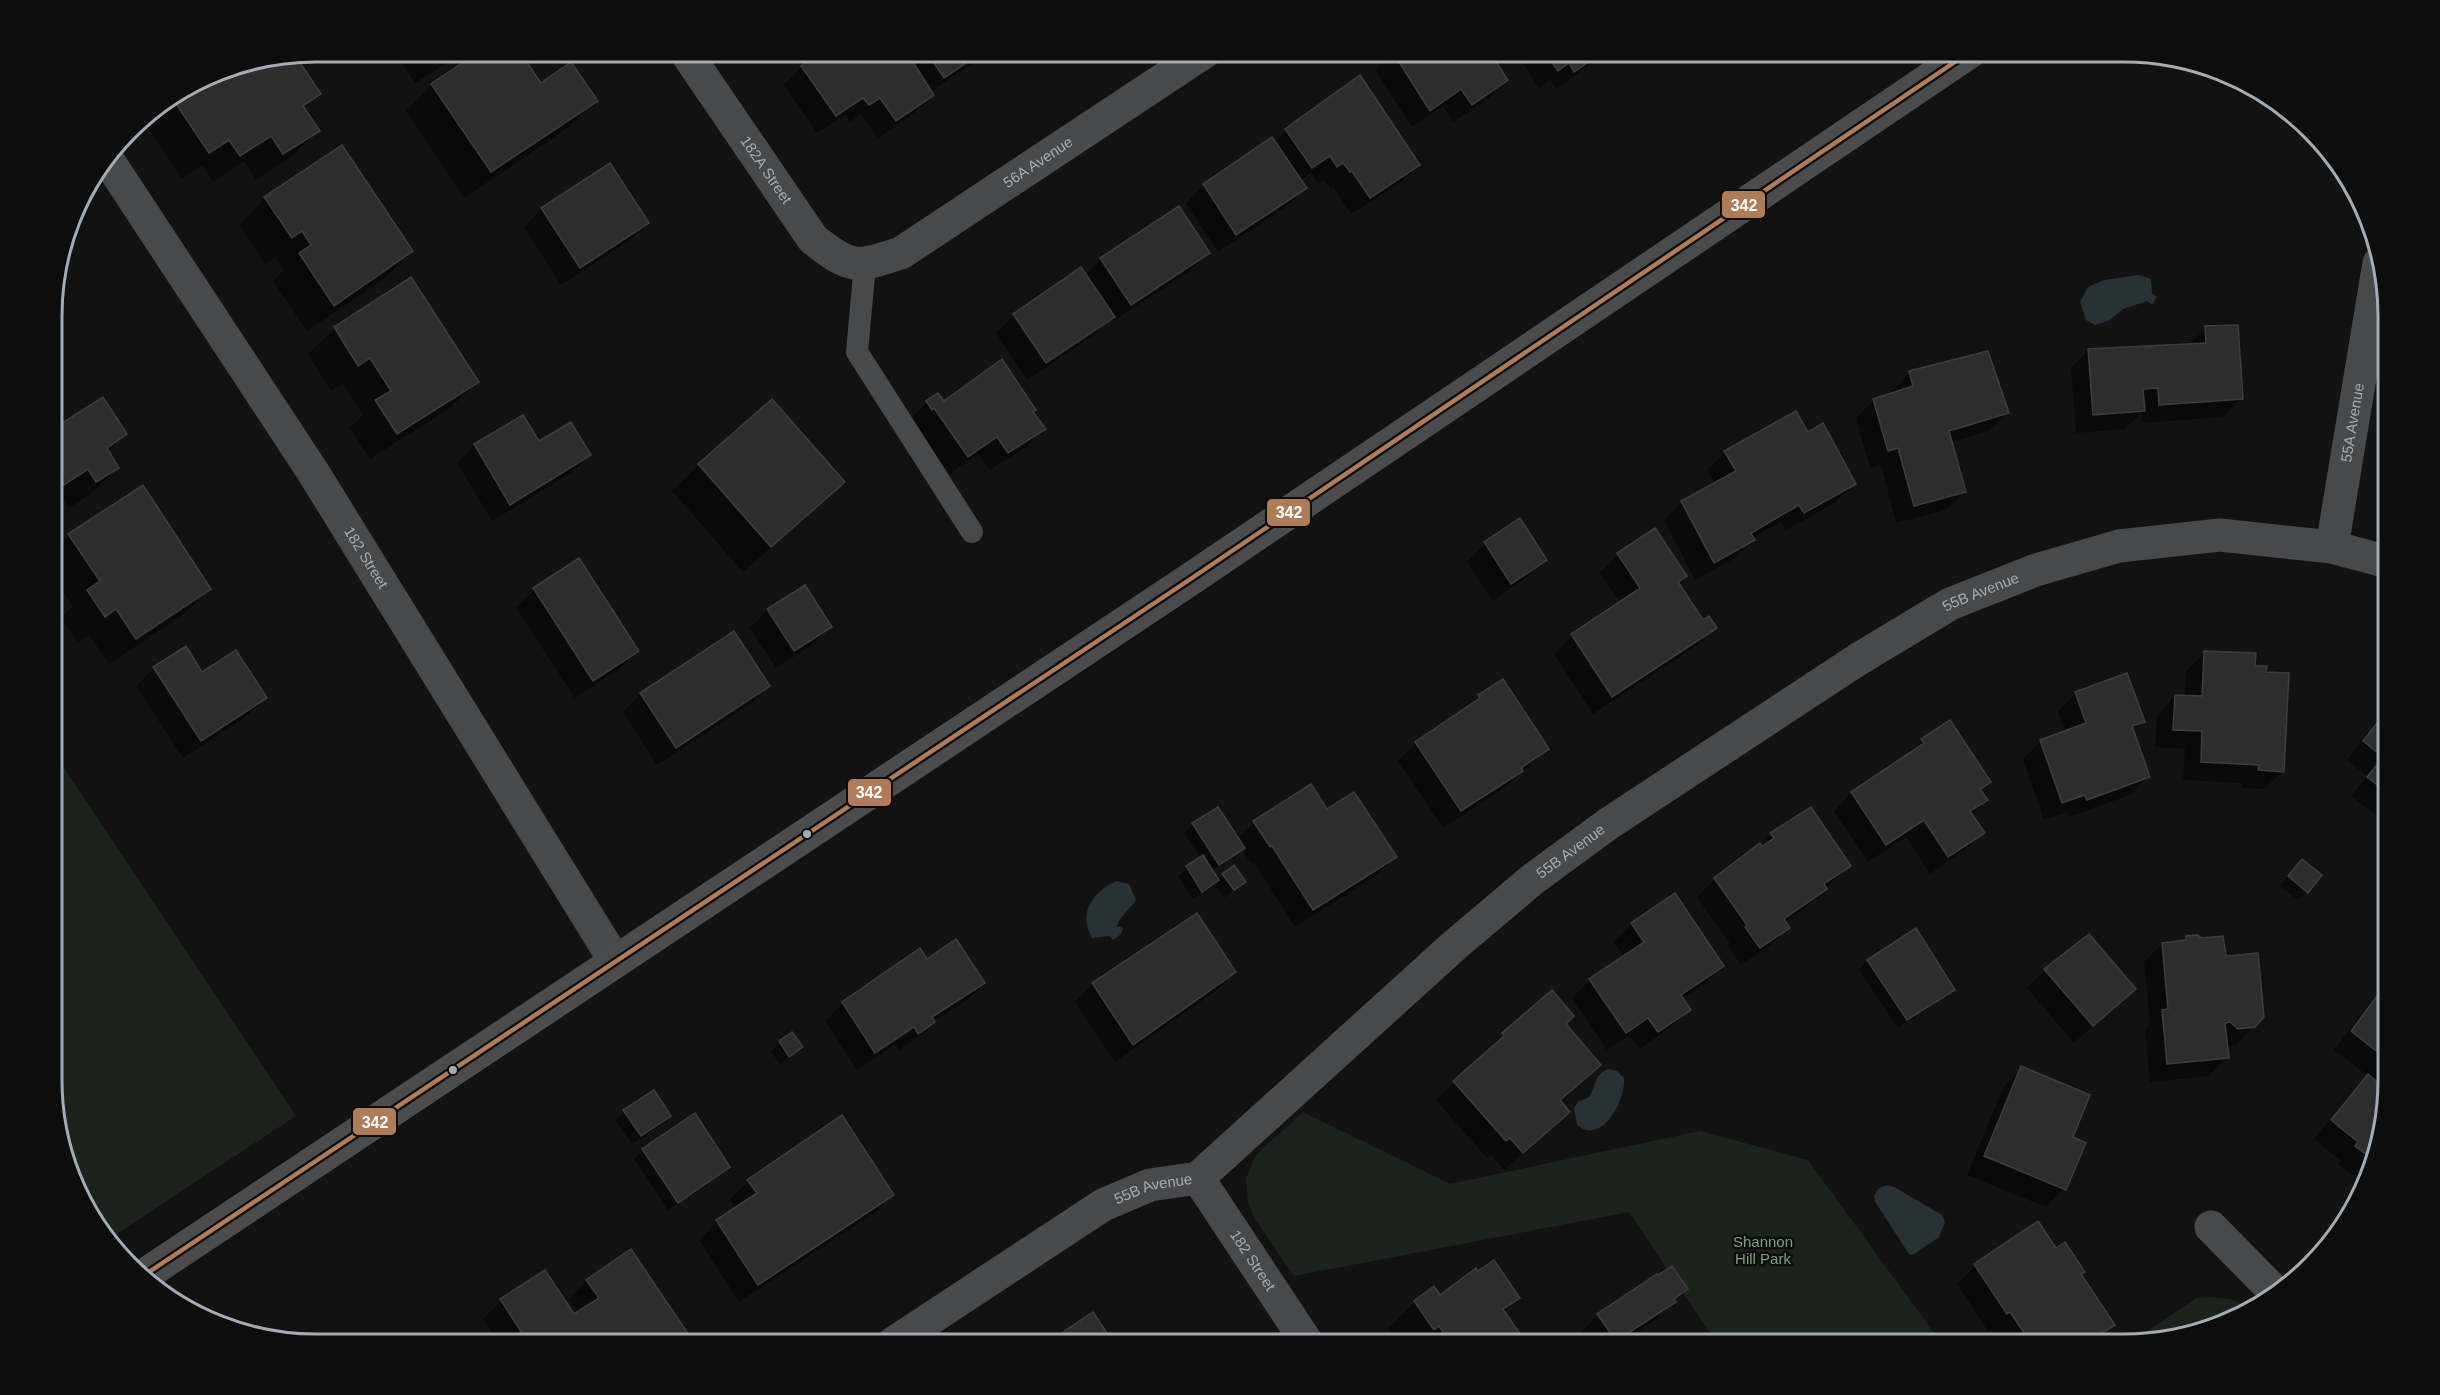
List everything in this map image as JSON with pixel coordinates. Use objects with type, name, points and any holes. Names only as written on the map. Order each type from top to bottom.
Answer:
[{"type":"highway","points":[[150,1271],[1202,572],[1955,62]]},
{"type":"street","name":"182A Street","points":[[692,62],[813,239],[841,261],[865,264]]},
{"type":"street","name":"56A Avenue","points":[[865,264],[900,253],[1189,62]]},
{"type":"street","name":"182 Street","points":[[111,165],[313,472],[615,961]]},
{"type":"street","name":"55A Avenue","points":[[2332,547],[2376,282]]},
{"type":"street","name":"55B Avenue","points":[[907,1334],[1103,1205],[1150,1185],[1198,1178],[1456,944],[1533,879],[1608,824],[1857,660],[1950,604],[2036,570],[2119,546],[2220,535],[2332,547],[2378,559]]},
{"type":"street","name":"182 Street","points":[[1198,1178],[1301,1334]]},
{"type":"street","points":[[2211,1227],[2271,1287]]},
{"type":"lane","points":[[865,264],[857,352],[972,532]]},
{"type":"green space","points":[[62,765],[296,1116],[115,1235],[104,1220],[88,1192],[75,1161],[66,1129],[62,1096]]},
{"type":"green space","name":"Shannon Hill Park","points":[[1303,1112],[1450,1184],[1700,1131],[1808,1160],[1935,1334],[1710,1334],[1629,1212],[1294,1276],[1255,1219],[1248,1202],[1246,1178],[1256,1155]]},
{"type":"green space","points":[[2197,1298],[2230,1299],[2242,1304],[2190,1325],[2144,1333]]},
{"type":"shaded area","points":[[2138,275],[2151,279],[2152,293],[2157,297],[2152,305],[2147,301],[2123,309],[2110,320],[2095,325],[2086,320],[2080,302],[2088,287],[2104,280]]},
{"type":"shaded area","points":[[1116,881],[1129,884],[1136,900],[1117,926],[1123,928],[1121,934],[1113,940],[1109,936],[1092,938],[1086,920],[1087,912],[1100,891]]},
{"type":"shaded area","points":[[1608,1069],[1617,1071],[1624,1078],[1621,1098],[1611,1118],[1595,1130],[1586,1130],[1577,1125],[1574,1108],[1578,1102],[1589,1097],[1600,1075]]},
{"type":"shaded area","points":[[1887,1185],[1942,1215],[1945,1222],[1939,1237],[1914,1254],[1910,1255],[1907,1251],[1876,1203],[1874,1196],[1878,1189]]},
{"type":"building","points":[[300,62],[321,94],[303,106],[320,131],[283,154],[271,136],[240,156],[229,140],[209,153],[176,104],[203,88],[234,75],[266,66]]},
{"type":"building","points":[[464,62],[527,62],[541,83],[571,62],[598,101],[491,172],[431,84]]},
{"type":"building","points":[[807,62],[913,62],[934,95],[896,121],[880,98],[869,105],[863,98],[836,116],[801,66]]},
{"type":"building","points":[[933,62],[968,62],[944,78]]},
{"type":"building","points":[[1399,62],[1496,62],[1508,80],[1472,105],[1461,89],[1430,111]]},
{"type":"building","points":[[1552,62],[1589,62],[1574,72],[1569,63],[1558,71]]},
{"type":"building","points":[[1360,75],[1420,165],[1370,198],[1352,171],[1350,172],[1343,163],[1337,167],[1330,156],[1312,168],[1285,129]]},
{"type":"building","points":[[1272,137],[1307,188],[1236,235],[1203,184]]},
{"type":"building","points":[[342,145],[413,251],[334,306],[299,253],[311,245],[302,231],[292,238],[264,197]]},
{"type":"building","points":[[610,163],[649,223],[580,268],[541,208]]},
{"type":"building","points":[[1179,206],[1210,253],[1131,305],[1100,258]]},
{"type":"building","points":[[1081,267],[1115,317],[1046,363],[1013,314]]},
{"type":"building","points":[[411,277],[479,382],[397,434],[375,400],[391,391],[370,358],[358,366],[334,327]]},
{"type":"building","points":[[2238,325],[2243,399],[2159,405],[2158,388],[2143,389],[2145,411],[2093,415],[2088,349],[2206,343],[2205,326]]},
{"type":"building","points":[[1988,351],[2009,413],[1949,431],[1966,492],[1914,506],[1898,448],[1888,451],[1873,399],[1913,386],[1909,371]]},
{"type":"building","points":[[1002,359],[1036,410],[1033,412],[1046,429],[1008,453],[997,437],[968,457],[934,408],[932,410],[926,401],[938,393],[944,401]]},
{"type":"building","points":[[103,397],[127,434],[107,448],[119,468],[96,482],[88,469],[62,486],[62,423]]},
{"type":"building","points":[[772,399],[845,482],[771,547],[698,464]]},
{"type":"building","points":[[1796,411],[1808,432],[1823,423],[1856,484],[1804,513],[1799,505],[1751,533],[1755,540],[1714,563],[1681,501],[1736,471],[1724,451]]},
{"type":"building","points":[[523,415],[539,441],[571,422],[591,455],[510,505],[474,444]]},
{"type":"building","points":[[143,485],[211,589],[136,639],[116,609],[105,617],[87,590],[100,581],[68,534]]},
{"type":"building","points":[[1520,518],[1547,560],[1511,584],[1484,542]]},
{"type":"building","points":[[1655,528],[1687,576],[1678,582],[1703,620],[1709,616],[1717,628],[1612,697],[1571,634],[1640,588],[1617,553]]},
{"type":"building","points":[[579,558],[639,651],[593,681],[533,588]]},
{"type":"building","points":[[805,585],[832,627],[794,651],[767,609]]},
{"type":"building","points":[[734,631],[770,686],[676,748],[640,693]]},
{"type":"building","points":[[186,646],[202,672],[236,650],[267,698],[201,741],[153,667]]},
{"type":"building","points":[[2204,651],[2256,653],[2255,666],[2267,666],[2266,672],[2289,673],[2284,772],[2258,770],[2259,765],[2201,762],[2202,731],[2173,730],[2175,695],[2202,696]]},
{"type":"building","points":[[2127,673],[2145,722],[2132,726],[2150,777],[2087,800],[2085,795],[2062,803],[2040,740],[2086,723],[2075,692]]},
{"type":"building","points":[[1503,679],[1549,749],[1521,768],[1523,771],[1461,811],[1415,742],[1480,698],[1478,695]]},
{"type":"building","points":[[1950,720],[1991,782],[1980,789],[1988,800],[1970,811],[1985,833],[1948,857],[1924,820],[1886,845],[1851,792],[1924,743],[1921,739]]},
{"type":"building","points":[[2378,722],[2378,753],[2363,741]]},
{"type":"building","points":[[2378,763],[2378,785],[2367,777]]},
{"type":"building","points":[[1311,784],[1327,809],[1354,792],[1397,857],[1313,910],[1253,821]]},
{"type":"building","points":[[1218,807],[1245,848],[1219,865],[1192,823]]},
{"type":"building","points":[[1811,807],[1851,866],[1824,884],[1827,889],[1784,919],[1790,928],[1760,948],[1714,878],[1760,843],[1762,846],[1774,838],[1770,833]]},
{"type":"building","points":[[1203,855],[1219,880],[1202,892],[1186,866]]},
{"type":"building","points":[[2302,859],[2322,875],[2308,893],[2288,876]]},
{"type":"building","points":[[1234,865],[1246,882],[1234,890],[1222,874]]},
{"type":"building","points":[[1675,893],[1724,966],[1681,995],[1691,1010],[1658,1032],[1648,1018],[1626,1033],[1589,979],[1644,942],[1631,923]]},
{"type":"building","points":[[1197,913],[1236,972],[1133,1045],[1092,983]]},
{"type":"building","points":[[1916,928],[1955,990],[1907,1020],[1867,960]]},
{"type":"building","points":[[2089,934],[2136,989],[2093,1026],[2044,969]]},
{"type":"building","points":[[2198,935],[2201,938],[2223,936],[2226,956],[2258,953],[2264,1017],[2255,1027],[2238,1029],[2230,1022],[2225,1023],[2229,1058],[2167,1064],[2162,1010],[2168,1009],[2162,943],[2186,940],[2186,936]]},
{"type":"building","points":[[956,939],[985,983],[932,1017],[935,1022],[918,1034],[914,1027],[875,1053],[842,1002],[920,948],[927,959]]},
{"type":"building","points":[[1552,990],[1574,1016],[1566,1024],[1601,1065],[1560,1100],[1570,1112],[1523,1153],[1510,1138],[1506,1141],[1453,1081],[1504,1036],[1502,1033]]},
{"type":"building","points":[[2378,995],[2378,1052],[2351,1031]]},
{"type":"building","points":[[792,1032],[803,1047],[789,1057],[779,1041]]},
{"type":"building","points":[[2021,1066],[2090,1095],[2073,1137],[2086,1143],[2066,1190],[1984,1156]]},
{"type":"building","points":[[2368,1074],[2378,1082],[2374,1129],[2367,1155],[2355,1146],[2358,1142],[2331,1120]]},
{"type":"building","points":[[654,1090],[671,1116],[641,1136],[623,1110]]},
{"type":"building","points":[[695,1113],[730,1167],[678,1203],[642,1149]]},
{"type":"building","points":[[842,1115],[894,1195],[758,1285],[716,1220],[757,1193],[747,1180]]},
{"type":"building","points":[[2038,1221],[2056,1248],[2065,1242],[2085,1272],[2081,1274],[2115,1325],[2101,1334],[2025,1334],[2010,1312],[2007,1314],[1974,1264]]},
{"type":"building","points":[[631,1249],[688,1334],[523,1334],[500,1299],[545,1270],[574,1314],[599,1298],[586,1280]]},
{"type":"building","points":[[1494,1260],[1520,1298],[1503,1309],[1520,1334],[1444,1334],[1439,1326],[1434,1330],[1414,1301],[1434,1286],[1440,1295],[1476,1268],[1478,1271]]},
{"type":"building","points":[[1672,1266],[1688,1289],[1674,1299],[1676,1302],[1627,1334],[1611,1334],[1597,1314]]},
{"type":"building","points":[[1093,1312],[1107,1334],[1060,1334]]},
{"type":"transit line","name":"342","points":[[150,1271],[1192,578],[1955,62]]}]
